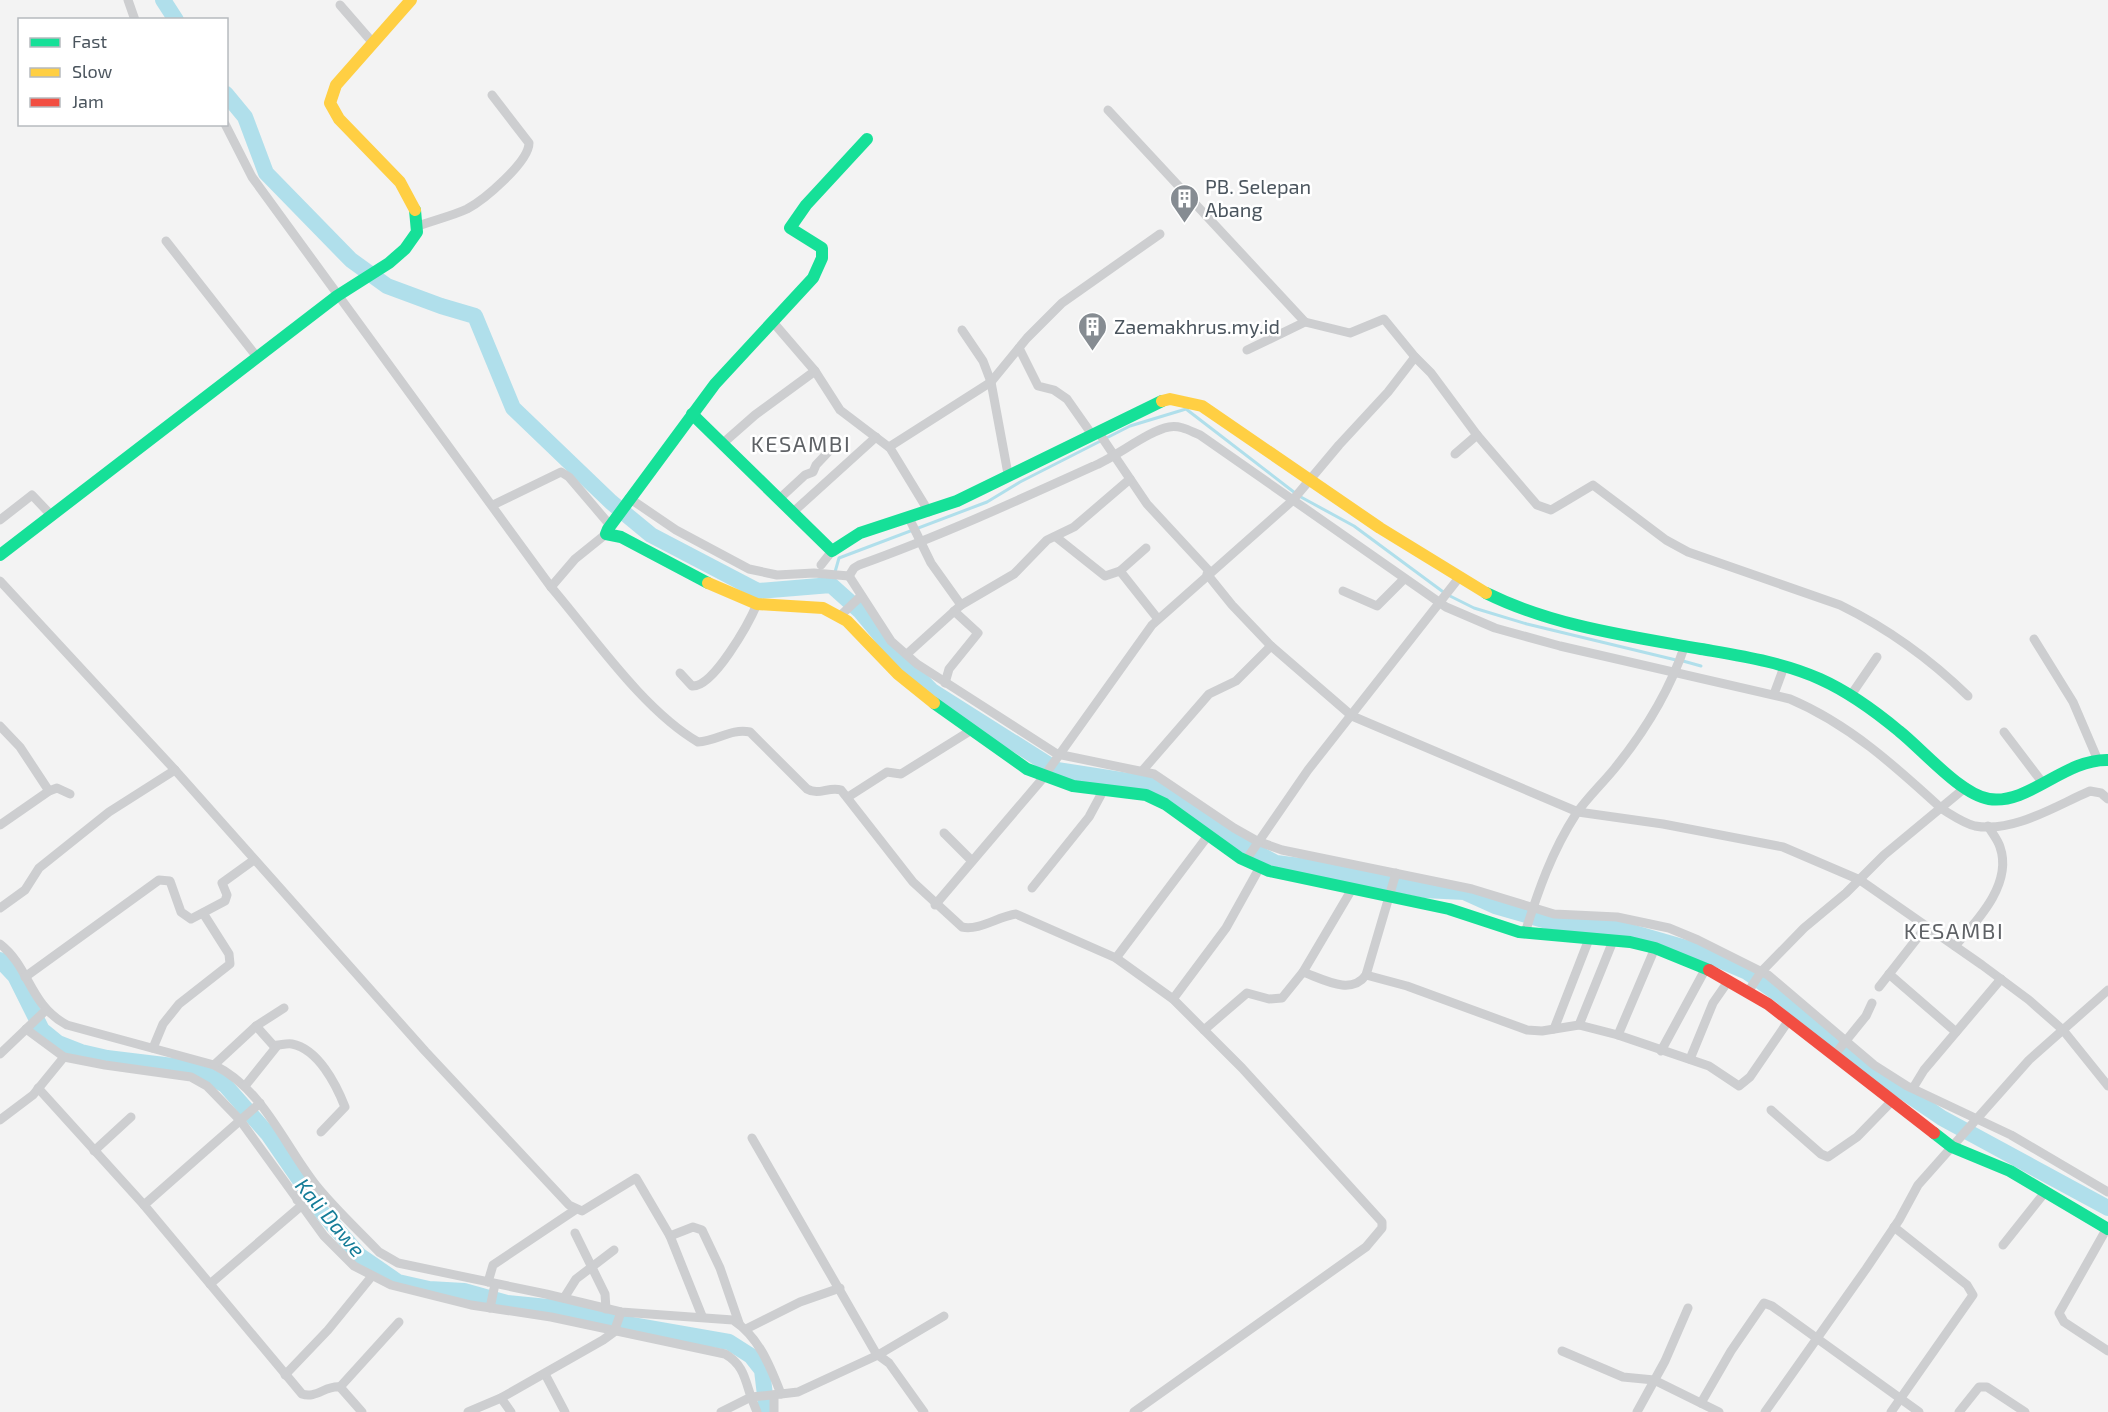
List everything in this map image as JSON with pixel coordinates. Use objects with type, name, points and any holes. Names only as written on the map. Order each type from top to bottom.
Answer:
[{"type":"street","points":[[129,0],[134,18]]},
{"type":"street","points":[[0,555],[50,514],[339,295],[391,262],[417,234],[418,226],[408,195],[332,110],[330,95],[411,0]]},
{"type":"street","points":[[340,5],[373,43]]},
{"type":"street","points":[[418,226],[466,209],[477,202],[519,164],[529,150],[529,142],[492,95]]},
{"type":"street","points":[[1108,110],[1305,322],[1350,333],[1384,319],[1414,357],[1431,373],[1477,435],[1537,505],[1551,510],[1593,485],[1666,540],[1688,552],[1840,605],[1898,636],[1934,663],[1968,696]]},
{"type":"street","points":[[226,126],[252,177],[551,587],[643,695],[686,735],[698,742],[706,742],[730,732],[750,732],[807,789],[821,792],[836,788],[848,797],[913,882],[935,905],[967,928],[1016,914],[1116,958],[1173,999],[1382,1222],[1382,1228],[1366,1247],[1134,1412]]},
{"type":"street","points":[[551,587],[574,559],[609,526],[692,414],[737,358],[806,289],[823,254],[822,248],[790,228],[806,205],[867,139]]},
{"type":"street","points":[[889,447],[991,382],[1019,348],[1069,297],[1160,234]]},
{"type":"street","points":[[166,240],[257,357]]},
{"type":"street","points":[[772,321],[815,371],[840,410],[889,447],[901,462],[929,512]]},
{"type":"street","points":[[1247,350],[1305,322]]},
{"type":"street","points":[[962,330],[983,361],[991,382],[1008,474]]},
{"type":"street","points":[[1019,348],[1038,386],[1054,390],[1067,399],[1114,454],[1130,479],[1208,573],[1232,606],[1271,646],[1352,716],[1578,812],[1663,824],[1783,846],[1860,880],[2001,979],[2063,1030],[2108,1086]]},
{"type":"street","points":[[935,905],[1045,774],[1135,645],[1158,619],[1208,573],[1293,500],[1382,400],[1414,357]]},
{"type":"street","points":[[722,444],[755,415],[815,371]]},
{"type":"street","points":[[821,565],[831,551],[860,533],[910,521],[957,501],[1008,474],[1098,436],[1151,405],[1170,399],[1202,406],[1307,482],[1457,581],[1518,607],[1568,622],[1684,649],[1784,667],[1817,678],[1851,695],[1889,722],[1962,791],[1992,800],[2007,798],[2102,759],[2073,702],[2034,639]]},
{"type":"street","points":[[692,414],[831,551]]},
{"type":"street","points":[[848,576],[859,565],[919,541],[1114,454],[1158,431],[1170,426],[1183,427],[1200,435],[1404,579],[1442,602],[1494,628],[1774,694],[1823,713],[1851,732],[1943,807],[1975,826],[2026,820],[2090,791],[2101,793],[2108,799]]},
{"type":"street","points":[[1455,454],[1477,435]]},
{"type":"street","points":[[792,513],[876,437]]},
{"type":"street","points":[[778,500],[806,475],[813,472],[816,465],[831,449]]},
{"type":"street","points":[[493,505],[561,472],[569,477],[609,526],[621,537],[726,592],[757,604],[823,608],[843,613],[898,674],[970,731],[1027,769],[1073,786],[1146,795],[1165,804],[1206,837],[1260,867],[1449,909],[1526,930],[1655,948],[1750,989],[1788,1020],[1913,1088],[1977,1118],[2108,1192]]},
{"type":"street","points":[[907,654],[957,608],[1014,574],[1038,548],[1074,527],[1130,479]]},
{"type":"street","points":[[0,520],[32,495],[50,514]]},
{"type":"street","points":[[627,501],[676,530],[749,568],[777,575],[848,576]]},
{"type":"street","points":[[910,521],[957,608],[978,633],[949,669],[945,683]]},
{"type":"street","points":[[1056,537],[1100,574],[1109,576],[1120,571],[1146,548]]},
{"type":"street","points":[[1120,571],[1158,619]]},
{"type":"street","points":[[848,576],[859,597],[891,641],[945,683],[1057,756],[1143,770],[1154,774],[1256,842],[1282,850],[1395,877],[1490,893],[1532,910],[1554,914],[1617,917],[1669,928],[1761,972],[1788,990],[1840,1049],[1892,1101],[1955,1143],[2046,1191],[2108,1229],[2059,1313],[2064,1322],[2108,1351]]},
{"type":"street","points":[[1343,591],[1377,606],[1404,579]]},
{"type":"street","points":[[0,580],[175,770],[516,1150],[575,1210],[582,1211],[592,1206],[629,1180],[636,1178],[670,1236],[702,1316]]},
{"type":"street","points":[[1246,859],[1308,770],[1457,581]]},
{"type":"street","points":[[843,613],[859,597]]},
{"type":"street","points":[[680,673],[692,686],[700,683],[732,650],[757,604]]},
{"type":"street","points":[[1143,770],[1207,696],[1236,681],[1271,646]]},
{"type":"street","points":[[1526,930],[1552,856],[1578,812],[1634,745],[1676,672],[1684,649]]},
{"type":"street","points":[[1851,695],[1877,657]]},
{"type":"street","points":[[1774,694],[1784,667]]},
{"type":"street","points":[[0,726],[20,747],[49,791]]},
{"type":"street","points":[[848,797],[887,772],[901,774],[970,731]]},
{"type":"street","points":[[2004,732],[2042,782]]},
{"type":"street","points":[[0,908],[25,890],[39,868],[109,812],[175,770]]},
{"type":"street","points":[[0,825],[49,791],[57,788],[70,794]]},
{"type":"street","points":[[1032,888],[1089,817],[1103,791]]},
{"type":"street","points":[[1750,989],[1761,972],[1804,928],[1860,880],[1884,855],[1962,791]]},
{"type":"street","points":[[1955,946],[1985,909],[1996,890],[2004,864],[2000,846],[1988,826]]},
{"type":"street","points":[[944,833],[972,861]]},
{"type":"street","points":[[1116,958],[1206,837]]},
{"type":"street","points":[[25,977],[159,880],[170,881],[181,912],[185,917],[191,919],[226,899],[222,883],[254,860]]},
{"type":"street","points":[[1173,999],[1226,928],[1260,867]]},
{"type":"street","points":[[1303,972],[1352,987],[1360,983],[1366,975],[1395,877]]},
{"type":"street","points":[[1204,1030],[1247,993],[1269,999],[1282,998],[1303,972],[1352,889]]},
{"type":"street","points":[[153,1048],[163,1024],[179,1004],[230,964],[229,954],[203,913]]},
{"type":"street","points":[[1880,987],[1926,927]]},
{"type":"street","points":[[1554,1029],[1589,939]]},
{"type":"street","points":[[1579,1025],[1613,941]]},
{"type":"street","points":[[0,944],[25,977],[42,1014],[67,1025],[214,1065],[229,1072],[245,1086],[250,1111],[299,1203],[342,1256],[372,1276],[418,1293],[551,1317],[618,1323],[702,1316],[722,1317],[742,1326],[840,1288]]},
{"type":"street","points":[[1618,1035],[1655,948]]},
{"type":"street","points":[[1661,1051],[1706,969]]},
{"type":"street","points":[[1889,974],[1956,1032]]},
{"type":"street","points":[[1366,975],[1407,986],[1527,1030],[1579,1025],[1618,1035],[1709,1066],[1741,1085],[1750,1077],[1788,1020]]},
{"type":"street","points":[[1913,1088],[1924,1070],[2001,979]]},
{"type":"street","points":[[1690,1059],[1713,1003],[1729,980]]},
{"type":"street","points":[[1765,1412],[1894,1227],[1918,1185],[2029,1060],[2108,990]]},
{"type":"street","points":[[1840,1049],[1866,1016],[1872,1003]]},
{"type":"street","points":[[214,1065],[256,1026],[284,1008]]},
{"type":"street","points":[[0,1054],[42,1014]]},
{"type":"street","points":[[29,1026],[64,1057],[191,1077],[250,1111],[315,1185],[378,1252],[388,1258],[398,1263],[492,1285],[564,1298],[606,1309],[618,1323],[725,1354],[735,1360],[742,1369],[754,1397],[757,1412]]},
{"type":"street","points":[[256,1026],[269,1042],[277,1046],[293,1044],[322,1065],[345,1109],[321,1132]]},
{"type":"street","points":[[245,1086],[277,1046]]},
{"type":"street","points":[[0,1120],[38,1088],[64,1057]]},
{"type":"street","points":[[38,1088],[144,1205],[305,1396],[320,1393],[333,1386],[340,1387],[362,1412]]},
{"type":"street","points":[[1771,1110],[1821,1154],[1828,1156],[1857,1137],[1892,1101]]},
{"type":"street","points":[[144,1205],[250,1111]]},
{"type":"street","points":[[94,1151],[131,1117]]},
{"type":"street","points":[[752,1138],[877,1355],[889,1363],[924,1412]]},
{"type":"street","points":[[210,1284],[299,1203],[315,1185]]},
{"type":"street","points":[[2003,1245],[2046,1191]]},
{"type":"street","points":[[491,1305],[493,1265],[575,1210]]},
{"type":"street","points":[[670,1236],[693,1227],[702,1230],[720,1268],[742,1326],[763,1352],[775,1395],[774,1412]]},
{"type":"street","points":[[1891,1412],[1972,1294],[1967,1285],[1894,1227]]},
{"type":"street","points":[[575,1233],[605,1294],[606,1309]]},
{"type":"street","points":[[564,1298],[570,1285],[592,1265],[614,1250]]},
{"type":"street","points":[[285,1375],[341,1315],[372,1276]]},
{"type":"street","points":[[1701,1403],[1731,1351],[1764,1303],[1772,1306],[1816,1340],[1919,1412]]},
{"type":"street","points":[[1637,1412],[1673,1345],[1688,1308]]},
{"type":"street","points":[[721,1412],[754,1397],[798,1392],[877,1355],[944,1316]]},
{"type":"street","points":[[340,1387],[399,1322]]},
{"type":"street","points":[[468,1412],[501,1398],[545,1374],[618,1323]]},
{"type":"street","points":[[1562,1351],[1623,1377],[1654,1380],[1719,1412]]},
{"type":"street","points":[[545,1374],[565,1412]]},
{"type":"street","points":[[1959,1412],[1979,1387],[1986,1387],[2025,1412]]},
{"type":"street","points":[[501,1398],[511,1412]]},
{"type":"waterway","points":[[163,0],[175,18]]},
{"type":"waterway","points":[[228,96],[245,117],[266,173],[351,260],[387,286],[475,316],[513,408],[611,502],[651,535],[758,591],[831,585],[860,611],[894,652],[932,691],[1057,770],[1147,784],[1172,793],[1236,842],[1276,863],[1316,868],[1424,890],[1464,892],[1495,906],[1547,921],[1620,929],[1703,953],[1747,972],[1781,996],[1851,1056],[1942,1118],[2108,1208]]},
{"type":"waterway","points":[[835,572],[839,558],[987,502],[1020,482],[1130,426],[1186,409],[1299,496],[1354,526],[1446,594],[1474,608],[1527,624],[1676,660]]},
{"type":"waterway","points":[[1683,661],[1701,666]]},
{"type":"waterway","name":"Kali Dawe","points":[[0,960],[15,976],[42,1030],[58,1043],[81,1052],[107,1058],[181,1067],[204,1073],[225,1085],[268,1134],[321,1211],[359,1255],[398,1282],[429,1289],[464,1291],[507,1303],[558,1308],[603,1320],[729,1342],[751,1356],[762,1370],[767,1412]]},
{"type":"traffic: fast","points":[[708,583],[621,537],[606,534],[715,384],[813,278],[822,258],[822,248],[790,228],[806,205],[867,139]]},
{"type":"traffic: fast","points":[[0,555],[337,296],[389,263],[405,249],[417,232],[415,210]]},
{"type":"traffic: fast","points":[[692,414],[832,551],[860,533],[957,501],[1162,401]]},
{"type":"traffic: fast","points":[[1486,593],[1564,622],[1761,660],[1806,673],[1831,684],[1881,716],[1954,780],[1966,789],[1989,799],[2004,799],[2018,795],[2076,767],[2108,760]]},
{"type":"traffic: fast","points":[[934,703],[1027,769],[1073,786],[1146,795],[1165,804],[1240,858],[1269,871],[1449,909],[1519,932],[1630,942],[1655,948],[1709,970]]},
{"type":"traffic: fast","points":[[1934,1133],[1952,1147],[2010,1171],[2108,1229]]},
{"type":"traffic: slow","points":[[411,0],[336,85],[330,103],[339,119],[400,182],[415,210]]},
{"type":"traffic: slow","points":[[1162,401],[1170,399],[1202,406],[1380,528],[1486,593]]},
{"type":"traffic: slow","points":[[708,583],[757,604],[823,608],[847,621],[898,674],[934,703]]},
{"type":"traffic: jam","points":[[1709,970],[1768,1004],[1934,1133]]},
{"type":"place","name":"PB. Selepan Abang","points":[[1184,224]]},
{"type":"place","name":"Zaemakhrus.my.id","points":[[1093,352]]},
{"type":"district","name":"KESAMBI","points":[[801,443]]},
{"type":"district","name":"KESAMBI","points":[[1954,930]]}]
